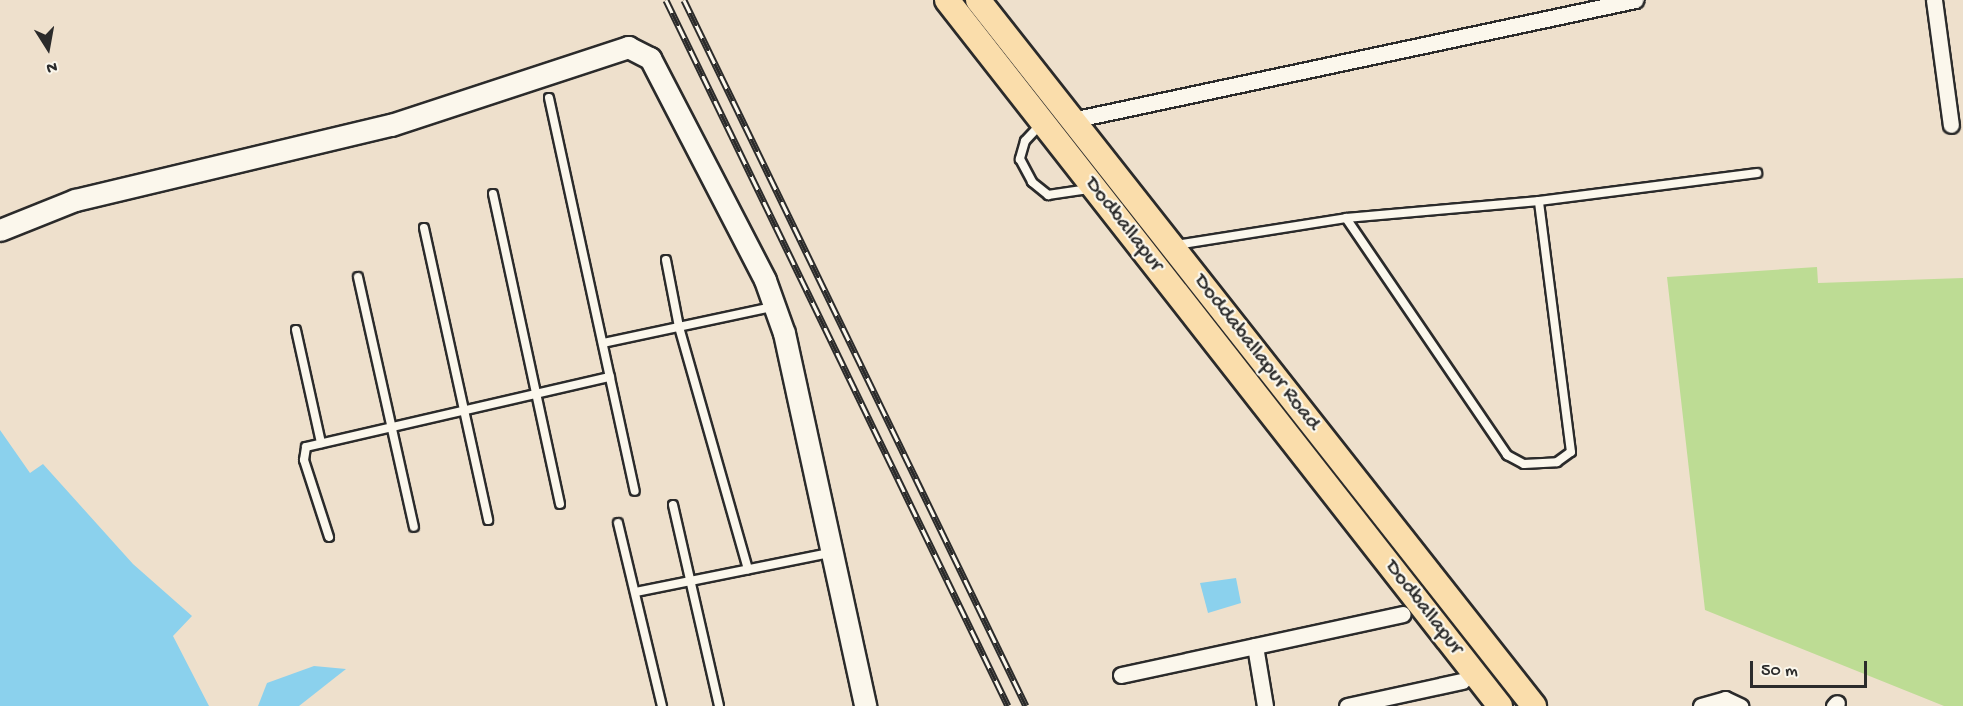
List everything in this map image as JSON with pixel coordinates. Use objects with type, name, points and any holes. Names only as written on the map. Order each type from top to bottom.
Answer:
[{"type":"main road","name":"Dodballapur","points":[[946,0],[1500,706]]},
{"type":"main road","name":"Doddaballapur Road","points":[[978,0],[1534,706]]},
{"type":"street","points":[[1072,120],[1635,0]]},
{"type":"street","points":[[1934,0],[1951,125]]},
{"type":"street","points":[[0,230],[75,200],[392,125],[628,47],[650,58],[765,280],[784,333],[865,706]]},
{"type":"street","points":[[1121,675],[1402,614]]},
{"type":"street","points":[[1255,646],[1265,706]]},
{"type":"street","points":[[1347,706],[1462,681]]},
{"type":"street","points":[[1701,706],[1725,699],[1740,706]]},
{"type":"lane","points":[[549,98],[635,491]]},
{"type":"lane","points":[[1043,123],[1025,141],[1020,159],[1032,182],[1048,195],[1094,188]]},
{"type":"lane","points":[[1171,246],[1346,218],[1539,201],[1757,173]]},
{"type":"lane","points":[[493,194],[538,392],[560,504]]},
{"type":"lane","points":[[1346,218],[1507,456],[1524,464],[1557,462],[1570,452],[1539,201]]},
{"type":"lane","points":[[424,228],[488,520]]},
{"type":"lane","points":[[666,260],[679,327],[748,569]]},
{"type":"lane","points":[[358,277],[414,526]]},
{"type":"lane","points":[[603,343],[774,307]]},
{"type":"lane","points":[[296,330],[321,443]]},
{"type":"lane","points":[[329,537],[303,455],[306,447],[464,408],[610,378]]},
{"type":"lane","points":[[674,505],[689,581],[719,706]]},
{"type":"lane","points":[[618,524],[662,706]]},
{"type":"lane","points":[[636,592],[831,553]]},
{"type":"green space","points":[[1817,267],[1818,283],[1963,278],[1963,706],[1944,706],[1705,610],[1667,277]]},
{"type":"water","points":[[0,430],[30,473],[43,464],[133,564],[192,616],[173,636],[209,706],[0,706]]},
{"type":"water","points":[[1236,578],[1241,603],[1208,613],[1200,583]]},
{"type":"water","points":[[314,666],[346,669],[299,706],[258,706],[267,683]]},
{"type":"railway","points":[[666,0],[1008,706]]},
{"type":"railway","points":[[684,0],[1026,706]]}]
